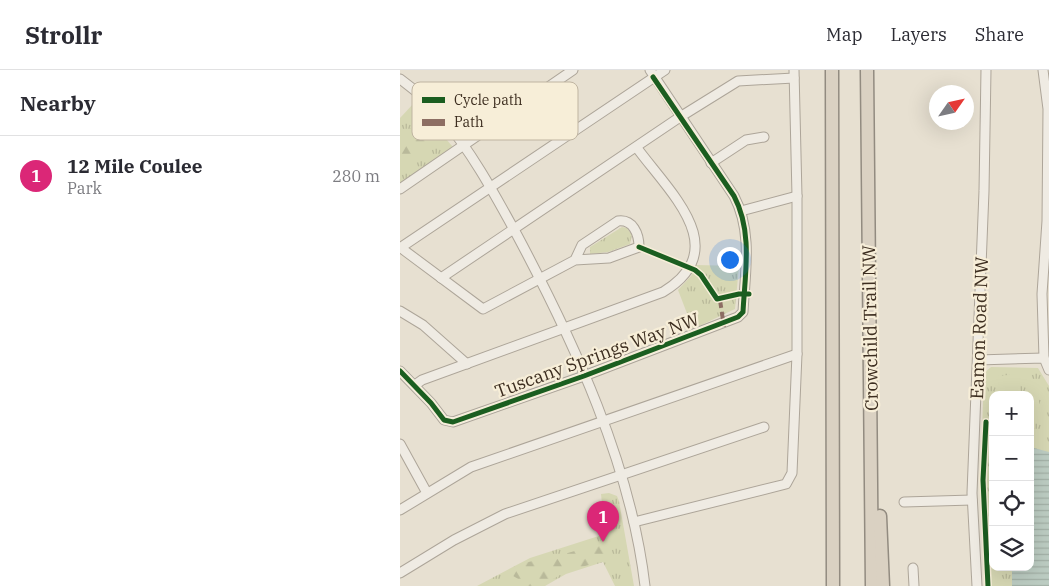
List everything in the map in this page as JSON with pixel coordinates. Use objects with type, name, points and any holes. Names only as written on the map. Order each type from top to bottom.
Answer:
[{"type":"highway","name":"Crowchild Trail NW","points":[[832,70],[833,586]]},
{"type":"highway","name":"Crowchild Trail NW","points":[[867,70],[872,586]]},
{"type":"highway","points":[[872,447],[879,468],[882,586]]},
{"type":"street","points":[[555,82],[573,70]]},
{"type":"street","points":[[578,126],[652,74],[665,70]]},
{"type":"street","name":"Eamon Road NW","points":[[977,586],[972,500],[984,191],[986,70]]},
{"type":"street","points":[[1043,70],[1048,109],[1048,221],[1042,294],[1044,358],[1049,370]]},
{"type":"street","name":"Tuscany Springs Way NW","points":[[400,371],[416,385],[444,420],[452,422],[584,376],[738,318],[743,312],[746,243],[741,211],[712,163],[652,74]]},
{"type":"street","points":[[441,278],[637,148],[680,117],[738,81],[794,74],[797,196],[797,354],[792,473],[786,484],[634,522]]},
{"type":"street","points":[[400,79],[412,90]]},
{"type":"street","points":[[712,163],[746,140],[764,137]]},
{"type":"street","points":[[460,140],[490,187],[540,278],[584,376],[620,475],[634,522],[645,586]]},
{"type":"street","points":[[400,188],[469,140]]},
{"type":"street","points":[[557,140],[401,248],[483,309],[575,260],[609,258],[631,252],[639,247],[639,237],[632,224],[625,220],[618,221],[582,245],[575,260]]},
{"type":"street","points":[[416,385],[422,380],[663,292],[684,279],[691,268],[696,253],[696,236],[689,218],[637,148]]},
{"type":"street","points":[[741,211],[797,196]]},
{"type":"street","points":[[400,311],[423,324],[467,364]]},
{"type":"street","points":[[400,510],[471,467],[797,354]]},
{"type":"street","points":[[978,360],[1044,358]]},
{"type":"street","points":[[401,571],[483,523],[538,502],[764,427]]},
{"type":"street","points":[[400,444],[427,493]]},
{"type":"street","points":[[904,502],[972,500]]},
{"type":"street","points":[[913,568],[914,586]]},
{"type":"green space","points":[[412,105],[412,140],[447,140],[453,147],[400,184],[400,118]]},
{"type":"green space","points":[[412,128],[412,140],[430,140],[400,167],[400,134]]},
{"type":"green space","points":[[622,227],[627,228],[632,235],[630,244],[608,252],[590,254],[590,247]]},
{"type":"green space","points":[[696,265],[739,266],[735,309],[693,329],[678,290],[691,276]]},
{"type":"green space","points":[[991,367],[1038,368],[1049,386],[1049,586],[985,586],[980,490],[984,373]]},
{"type":"green space","points":[[1019,374],[1021,391],[999,391],[998,376]]},
{"type":"green space","points":[[1038,390],[1040,411],[1034,411],[1034,391],[1028,391]]},
{"type":"green space","points":[[609,493],[617,496],[619,501],[634,586],[615,586],[603,562],[566,574],[545,586],[477,586],[530,558],[605,534],[601,494]]},
{"type":"green space","points":[[602,540],[608,543],[610,562],[599,562],[564,572],[561,567],[563,573],[542,586],[522,586],[520,580],[508,573],[525,563],[555,555],[560,562],[561,555],[595,545]]},
{"type":"shaded area","points":[[1034,448],[1049,452],[1049,586],[1012,586],[1012,571],[1034,571]]},
{"type":"marked path","points":[[720,300],[724,327]]},
{"type":"cycle path","points":[[400,371],[431,403],[444,420],[453,422],[584,376],[738,317],[743,312],[746,238],[740,210],[734,196],[653,77]]},
{"type":"cycle path","points":[[639,247],[695,270],[701,275],[717,299],[739,294],[749,294]]},
{"type":"cycle path","points":[[986,422],[983,480],[988,586]]},
{"type":"place","name":"12 Mile Coulee","points":[[603,542]]}]
